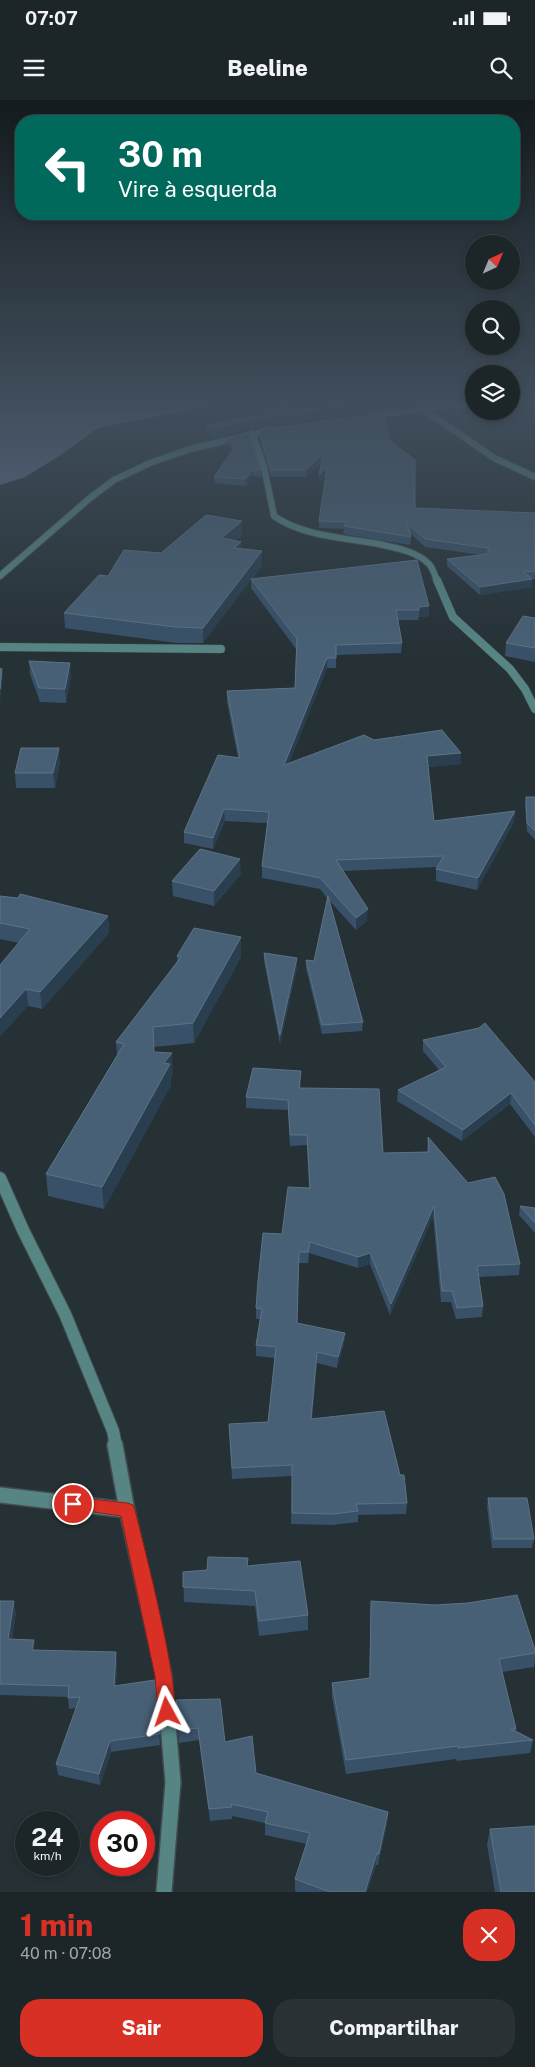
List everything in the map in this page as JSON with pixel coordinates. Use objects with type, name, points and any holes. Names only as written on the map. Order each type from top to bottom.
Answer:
[{"type":"street","points":[[0,576],[95,493],[107,485]]},
{"type":"street","points":[[268,485],[274,516],[281,521],[304,530],[402,549],[430,564],[453,617],[510,670],[526,689],[535,708]]},
{"type":"street","points":[[0,647],[221,649]]},
{"type":"street","points":[[0,1178],[23,1230],[65,1314],[113,1431],[127,1510],[164,1676],[173,1782],[164,1892]]},
{"type":"street","points":[[0,1495],[127,1510]]},
{"type":"building","points":[[324,485],[415,485],[415,508],[535,513],[535,571],[524,572],[532,579],[480,587],[447,559],[488,554],[488,548],[425,539],[407,523],[411,537],[344,526],[347,522],[319,521]]},
{"type":"building","points":[[206,515],[242,521],[222,538],[241,542],[234,548],[262,551],[203,628],[175,627],[64,613],[99,575],[108,576],[124,550],[161,553]]},
{"type":"building","points":[[417,560],[429,606],[419,607],[419,610],[396,610],[402,643],[336,645],[336,658],[327,658],[284,765],[364,735],[374,740],[442,730],[461,753],[427,756],[434,821],[515,811],[478,878],[436,869],[444,856],[336,860],[368,909],[356,918],[320,878],[262,866],[269,812],[224,809],[213,838],[184,832],[218,755],[240,758],[227,691],[295,688],[297,639],[251,579]]},
{"type":"building","points":[[523,616],[535,618],[535,648],[506,643]]},
{"type":"building","points":[[29,661],[70,663],[65,689],[39,688]]},
{"type":"building","points":[[0,668],[2,669],[0,689]]},
{"type":"building","points":[[21,748],[59,748],[53,773],[15,773]]},
{"type":"building","points":[[526,797],[535,797],[535,831],[527,823]]},
{"type":"building","points":[[200,849],[240,859],[214,891],[172,881]]},
{"type":"building","points":[[20,894],[108,916],[40,992],[26,989],[0,1018],[0,965],[30,929],[0,923],[0,896],[18,898]]},
{"type":"building","points":[[328,896],[363,1022],[322,1025],[306,960],[314,961]]},
{"type":"building","points":[[194,928],[241,937],[193,1023],[153,1027],[154,1052],[172,1053],[164,1063],[170,1064],[102,1187],[46,1174],[124,1044],[116,1042],[181,957],[177,956]]},
{"type":"building","points":[[264,953],[297,958],[280,1035]]},
{"type":"building","points":[[485,1023],[535,1082],[535,1125],[511,1093],[463,1130],[398,1090],[446,1067],[423,1040],[479,1028]]},
{"type":"building","points":[[253,1068],[301,1071],[299,1088],[379,1089],[383,1153],[429,1152],[428,1137],[468,1183],[495,1177],[504,1194],[520,1264],[477,1266],[483,1306],[457,1308],[452,1291],[442,1291],[434,1206],[391,1304],[370,1253],[358,1257],[310,1242],[308,1252],[299,1252],[297,1323],[345,1333],[338,1357],[317,1352],[311,1419],[384,1411],[400,1475],[404,1475],[407,1503],[356,1504],[358,1511],[333,1514],[292,1513],[292,1465],[232,1468],[229,1424],[268,1422],[276,1347],[256,1345],[262,1309],[256,1308],[263,1233],[282,1234],[288,1187],[310,1188],[307,1135],[290,1135],[288,1100],[246,1097]]},
{"type":"building","points":[[520,1206],[535,1208],[535,1223]]},
{"type":"building","points":[[488,1498],[527,1498],[534,1539],[494,1539]]},
{"type":"building","points":[[208,1557],[248,1558],[247,1566],[300,1561],[308,1615],[259,1621],[255,1591],[183,1587],[183,1572],[207,1570]]},
{"type":"building","points":[[517,1595],[535,1653],[499,1659],[516,1729],[511,1729],[533,1740],[458,1748],[458,1746],[346,1760],[332,1683],[370,1678],[371,1601],[435,1605],[468,1603]]},
{"type":"building","points":[[0,1601],[14,1601],[8,1639],[34,1640],[32,1650],[116,1652],[114,1686],[155,1680],[160,1734],[110,1741],[99,1774],[56,1764],[80,1697],[68,1698],[69,1686],[0,1684]]},
{"type":"building","points":[[220,1699],[225,1742],[252,1736],[256,1773],[388,1812],[379,1854],[377,1853],[365,1892],[330,1892],[295,1879],[310,1833],[265,1823],[268,1812],[231,1804],[232,1807],[209,1809],[198,1728],[178,1730],[176,1700]]},
{"type":"building","points":[[535,1826],[535,1892],[501,1892],[490,1829]]},
{"type":"route","points":[[73,1504],[127,1510],[164,1676],[167,1712]]}]
